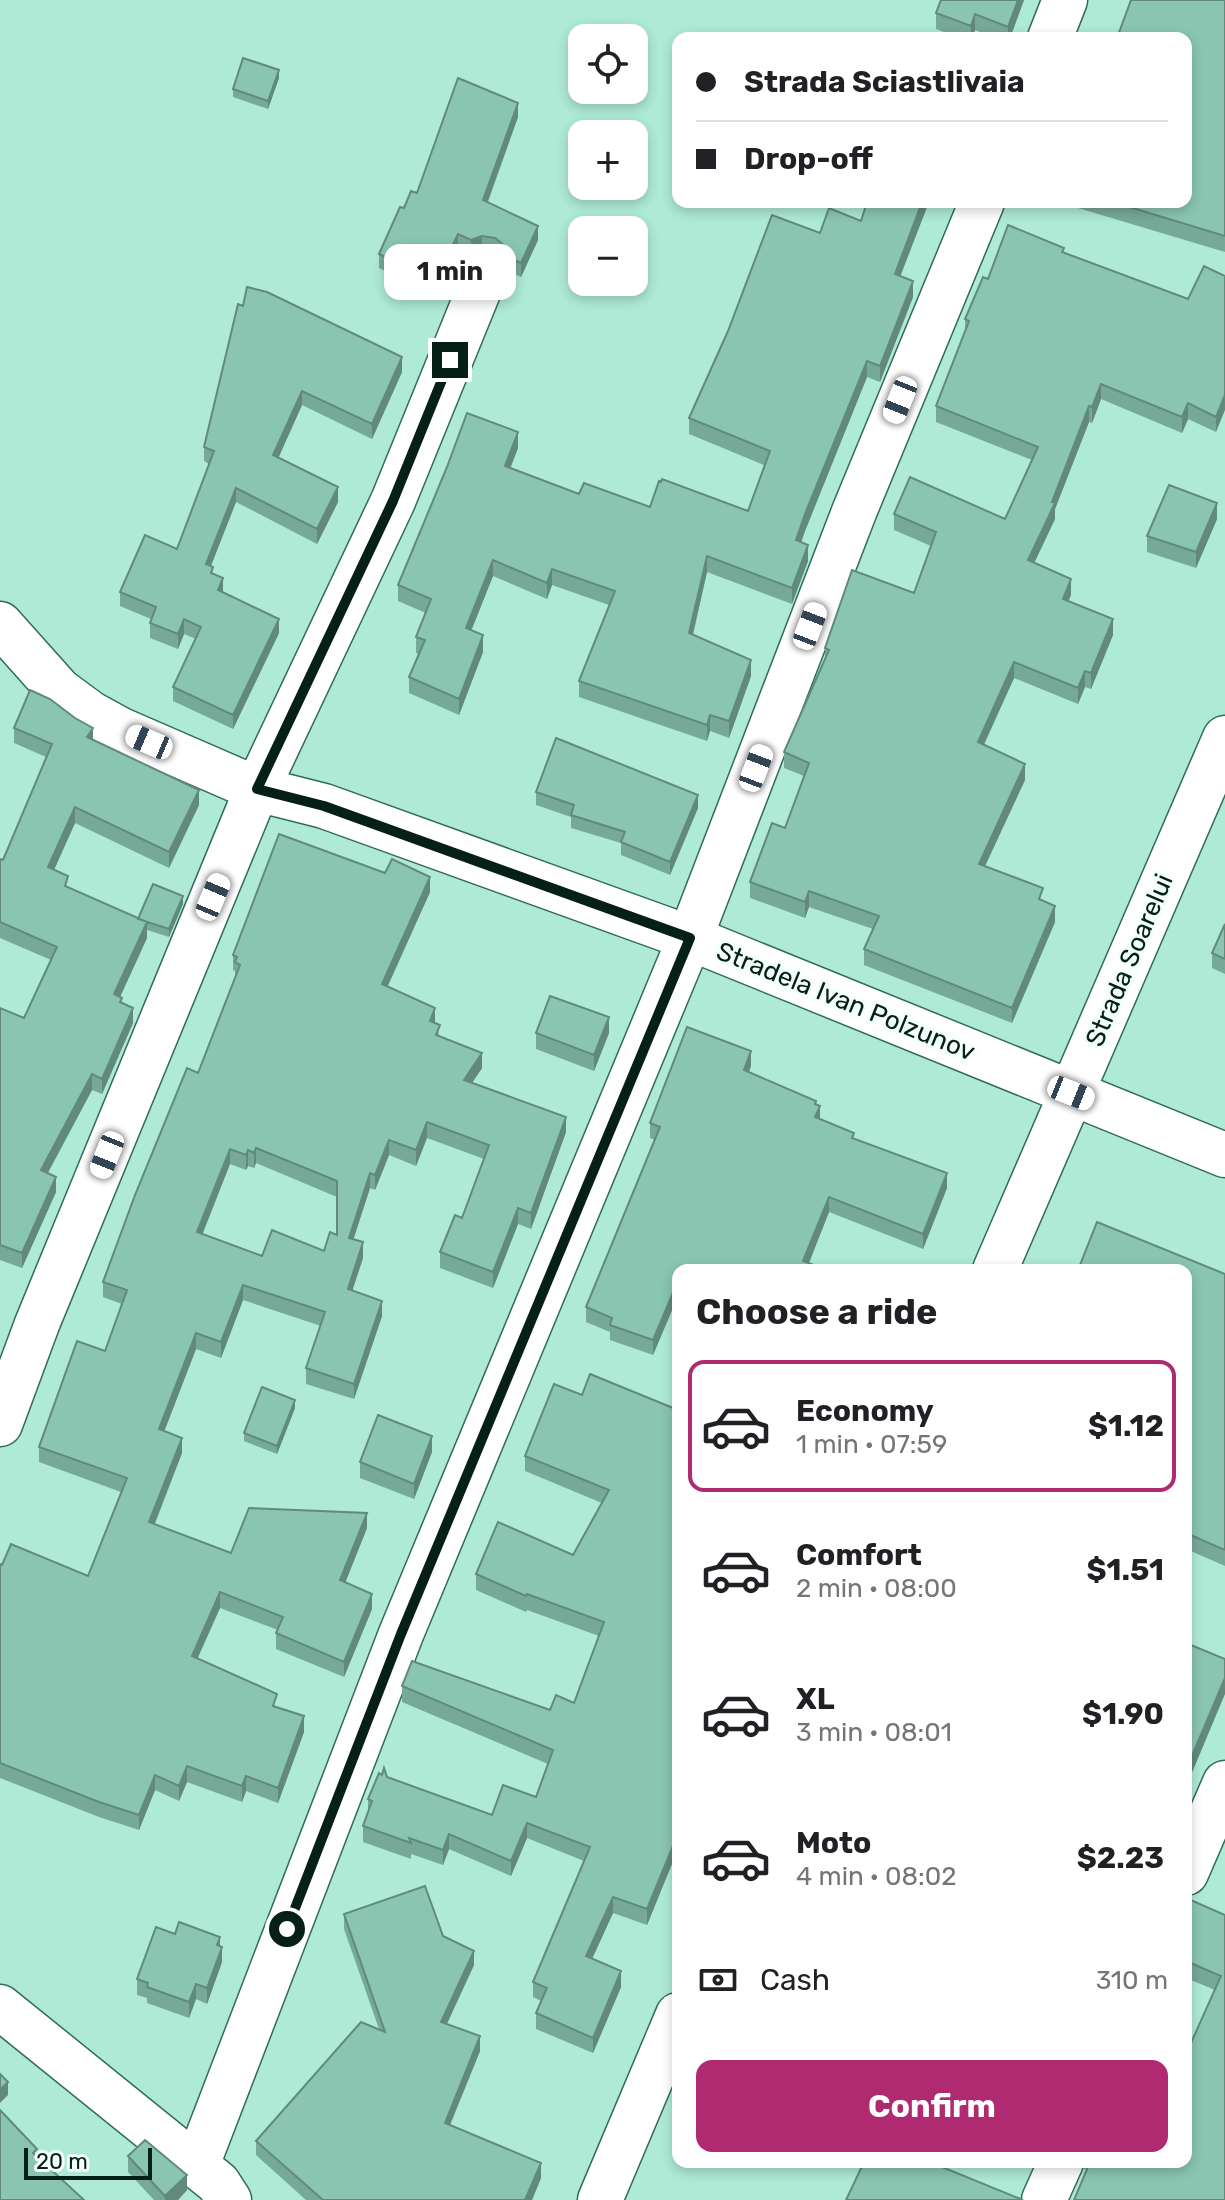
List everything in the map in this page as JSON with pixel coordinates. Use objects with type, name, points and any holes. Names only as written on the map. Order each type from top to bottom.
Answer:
[{"type":"street","points":[[1052,32],[1065,0]]},
{"type":"street","points":[[197,2165],[401,1634],[690,938],[854,512],[980,208]]},
{"type":"street","points":[[0,1424],[37,1324],[257,789],[393,501],[485,275]]},
{"type":"street","name":"Stradela Ivan Polzunov","points":[[0,624],[59,690],[90,713],[121,730],[257,789],[324,806],[690,938],[1225,1155]]},
{"type":"street","name":"Strada Soarelui","points":[[998,1264],[1225,738]]},
{"type":"street","points":[[1192,1859],[1225,1783]]},
{"type":"street","points":[[0,2007],[197,2165],[218,2183],[229,2200]]},
{"type":"street","points":[[606,2198],[672,2030]]},
{"type":"street","points":[[1044,2200],[1058,2168]]},
{"type":"building","points":[[941,0],[1018,0],[1008,27],[975,14],[971,26],[936,13]]},
{"type":"building","points":[[1131,0],[1225,0],[1225,236],[1133,208],[1192,208],[1192,32],[1119,32]]},
{"type":"building","points":[[243,58],[279,70],[268,101],[233,89]]},
{"type":"building","points":[[458,78],[518,103],[483,200],[538,226],[521,263],[510,258],[505,246],[495,238],[482,236],[471,240],[458,234],[435,281],[379,254],[400,207],[404,208],[411,191],[417,193]]},
{"type":"building","points":[[829,208],[861,221],[865,208],[920,208],[895,274],[913,281],[880,366],[867,361],[805,514],[796,540],[808,545],[792,588],[707,556],[689,633],[751,660],[729,721],[710,715],[707,725],[579,681],[615,591],[552,569],[547,583],[493,560],[466,628],[483,635],[459,699],[409,677],[425,640],[416,637],[431,599],[398,585],[467,413],[518,432],[505,466],[579,494],[584,483],[650,507],[662,479],[748,511],[770,451],[689,418],[728,331],[772,215],[820,233]]},
{"type":"building","points":[[1008,225],[1064,248],[1062,252],[1188,299],[1204,266],[1225,276],[1225,395],[1216,417],[1188,403],[1182,417],[1101,384],[1092,407],[1089,406],[1052,502],[1055,503],[1028,560],[1071,579],[1063,599],[1113,619],[1091,673],[1085,671],[1078,688],[1014,662],[978,742],[1025,764],[979,864],[1043,888],[1039,899],[1055,906],[1012,1008],[864,949],[879,916],[809,891],[805,902],[750,882],[772,823],[785,828],[809,763],[784,752],[829,650],[825,648],[852,570],[914,593],[936,532],[894,514],[910,477],[1005,519],[1038,447],[936,406],[969,321],[965,319],[983,277],[988,279]]},
{"type":"building","points":[[247,287],[267,292],[402,357],[372,424],[302,391],[273,455],[338,487],[317,529],[236,488],[206,564],[213,567],[211,573],[223,578],[218,590],[279,619],[233,715],[173,687],[201,627],[184,619],[178,634],[150,623],[156,607],[120,592],[145,535],[177,549],[214,451],[204,447],[238,304],[243,306]]},
{"type":"building","points":[[1169,485],[1217,503],[1196,552],[1147,536]]},
{"type":"building","points":[[30,690],[50,699],[93,728],[87,737],[199,790],[169,852],[75,807],[48,867],[68,876],[65,886],[147,922],[114,994],[122,998],[120,1002],[133,1008],[102,1079],[92,1074],[41,1170],[56,1177],[22,1253],[0,1245],[0,1008],[24,1018],[57,947],[0,922],[0,859],[3,860],[52,744],[14,728]]},
{"type":"building","points":[[556,738],[698,795],[670,862],[621,842],[625,832],[571,815],[574,805],[536,792]]},
{"type":"building","points":[[279,834],[385,873],[392,859],[430,877],[382,984],[435,1008],[430,1021],[440,1025],[436,1035],[482,1053],[464,1080],[566,1117],[531,1213],[518,1208],[493,1272],[440,1252],[455,1215],[462,1218],[489,1145],[427,1122],[416,1150],[389,1140],[375,1175],[370,1173],[349,1238],[363,1242],[348,1289],[382,1301],[354,1384],[306,1368],[325,1312],[243,1285],[221,1342],[196,1333],[159,1429],[182,1438],[149,1522],[231,1553],[249,1508],[367,1513],[340,1580],[372,1594],[344,1662],[276,1633],[283,1617],[220,1592],[192,1656],[277,1694],[273,1706],[304,1716],[278,1788],[246,1776],[242,1786],[187,1766],[179,1786],[155,1775],[139,1815],[0,1763],[0,1564],[11,1544],[88,1576],[127,1478],[39,1447],[77,1341],[105,1351],[127,1290],[103,1282],[187,1068],[198,1073],[240,965],[233,955]],"holes":[[[256,1148],[337,1181],[337,1235],[330,1232],[324,1251],[272,1230],[262,1256],[197,1232],[230,1149],[246,1155],[248,1150],[254,1153]]]},
{"type":"building","points":[[153,884],[183,896],[169,929],[138,919]]},
{"type":"building","points":[[1225,924],[1225,959],[1212,953]]},
{"type":"building","points":[[550,996],[609,1017],[594,1055],[536,1033]]},
{"type":"building","points":[[687,1027],[751,1051],[744,1070],[816,1101],[815,1104],[820,1106],[815,1117],[854,1133],[852,1138],[947,1173],[923,1234],[829,1197],[803,1261],[811,1264],[672,1264],[672,1295],[653,1340],[610,1325],[612,1318],[586,1307],[660,1127],[650,1123]]},
{"type":"building","points":[[1097,1222],[1225,1274],[1225,1550],[1192,1536],[1192,1264],[1080,1264]]},
{"type":"building","points":[[590,1374],[672,1408],[672,1849],[647,1909],[613,1897],[586,1956],[621,1971],[593,2038],[536,2013],[547,1988],[533,1982],[590,1847],[527,1823],[511,1861],[449,1834],[443,1850],[409,1838],[411,1843],[363,1826],[372,1801],[368,1799],[384,1768],[387,1777],[492,1815],[503,1785],[536,1797],[553,1750],[402,1686],[412,1661],[550,1710],[556,1695],[574,1703],[604,1622],[526,1596],[476,1574],[498,1522],[573,1555],[609,1490],[525,1456],[554,1384],[582,1395]]},
{"type":"building","points":[[262,1387],[295,1400],[277,1446],[244,1433]]},
{"type":"building","points":[[378,1415],[432,1436],[414,1484],[360,1462]]},
{"type":"building","points":[[1192,1645],[1225,1659],[1225,1678],[1192,1756]]},
{"type":"building","points":[[425,1886],[443,1936],[474,1951],[441,2022],[480,2036],[445,2123],[541,2163],[525,2200],[323,2200],[256,2141],[361,2022],[385,2032],[344,1914]]},
{"type":"building","points":[[1192,1901],[1225,1915],[1225,2200],[1074,2200],[1087,2168],[1192,2168],[1192,2041],[1221,1976],[1192,1964]]},
{"type":"building","points":[[179,1922],[220,1937],[217,1945],[222,1947],[207,1988],[196,1984],[189,2002],[147,1987],[148,1983],[137,1979],[156,1927],[175,1934]]},
{"type":"building","points":[[0,2074],[8,2082],[0,2090]]},
{"type":"building","points":[[0,2110],[37,2149],[33,2153],[84,2200],[0,2200]]},
{"type":"building","points":[[145,2140],[187,2175],[165,2196],[128,2156]]},
{"type":"building","points":[[861,2168],[944,2168],[1023,2200],[846,2200]]},
{"type":"route","points":[[287,1929],[401,1634],[690,938],[324,806],[257,789],[393,501],[450,360]]}]
